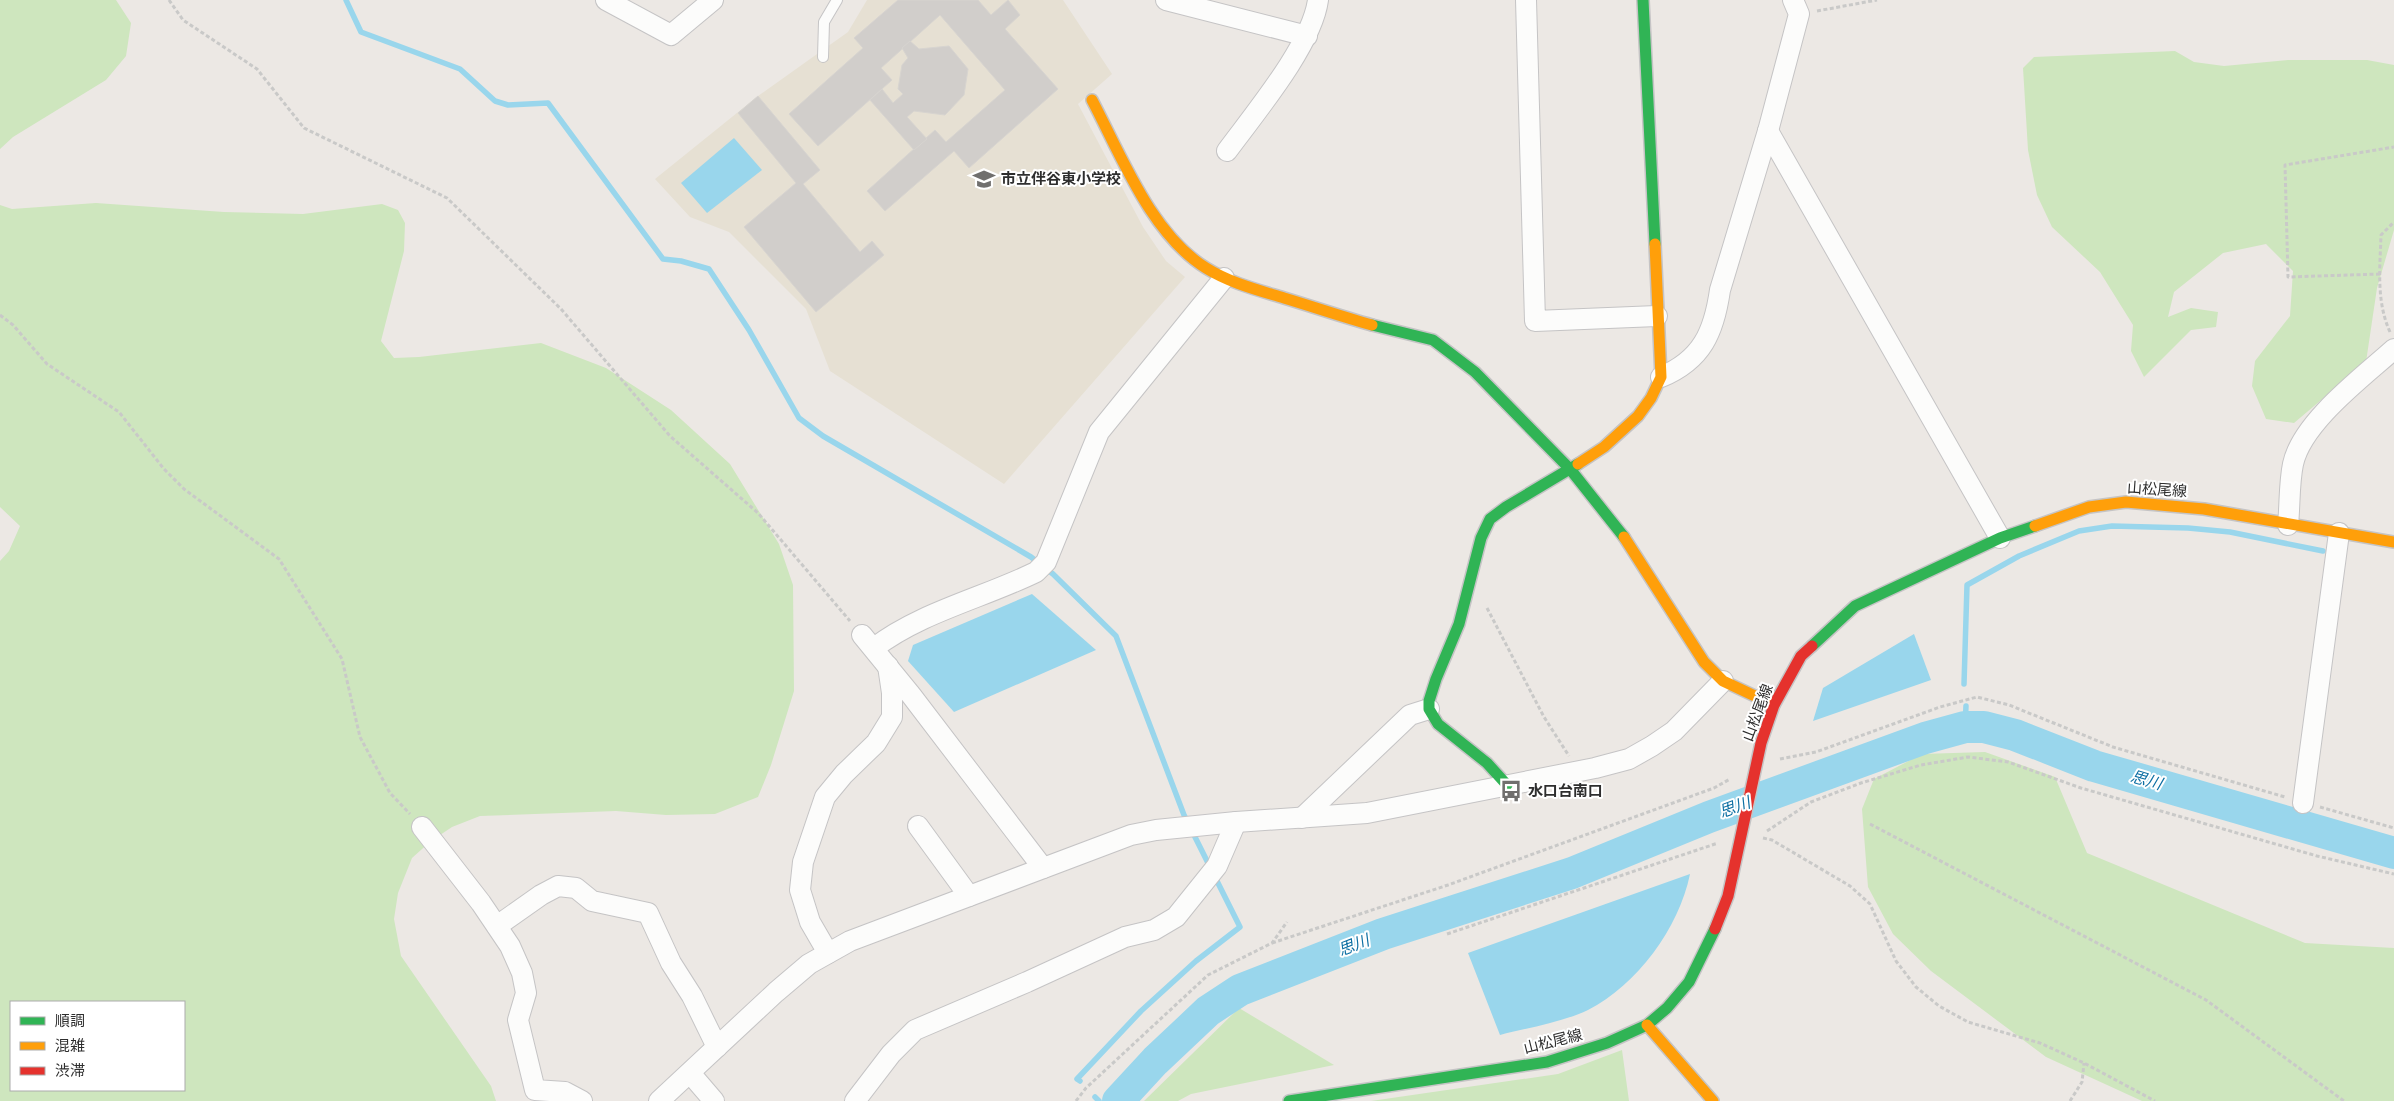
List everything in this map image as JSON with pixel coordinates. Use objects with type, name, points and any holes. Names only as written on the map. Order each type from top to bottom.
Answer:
[{"type":"street","points":[[606,0],[671,35],[713,0]]},
{"type":"street","points":[[1166,0],[1307,36]]},
{"type":"street","points":[[1228,151],[1307,36],[1318,0]]},
{"type":"street","points":[[1526,0],[1535,321],[1657,316]]},
{"type":"street","points":[[1507,785],[1488,763],[1435,720],[1429,709],[1431,694],[1460,624],[1479,546],[1489,520],[1585,461],[1622,431],[1656,390],[1661,377],[1643,0]]},
{"type":"street","points":[[1661,377],[1679,369],[1692,358],[1706,340],[1716,316],[1720,290],[1768,130],[1796,7]]},
{"type":"street","points":[[1092,100],[1142,195],[1162,226],[1194,258],[1224,278],[1371,325],[1433,340],[1475,372],[1570,469],[1628,542],[1704,662],[1723,681],[1774,705]]},
{"type":"street","points":[[1768,130],[2000,538]]},
{"type":"street","points":[[1043,868],[868,641],[890,636],[1041,567],[1099,432],[1224,278]]},
{"type":"street","points":[[2288,525],[2293,464],[2299,446],[2316,422],[2392,342]]},
{"type":"street","name":"山松尾線","points":[[1289,1101],[1547,1062],[1607,1044],[1647,1025],[1667,1008],[1689,982],[1710,944],[1728,896],[1743,834],[1761,743],[1774,705],[1801,656],[1855,606],[1910,578],[2000,538],[2089,506],[2126,502],[2204,509],[2394,542]]},
{"type":"street","points":[[2303,803],[2338,533]]},
{"type":"street","points":[[828,953],[810,922],[800,890],[803,862],[825,798],[844,774],[876,743],[892,717],[892,693],[888,666]]},
{"type":"street","points":[[660,1101],[776,992],[809,964],[850,940],[1131,835],[1236,822],[1366,814],[1576,772],[1629,758],[1652,746],[1674,731],[1723,681]]},
{"type":"street","points":[[1302,818],[1410,715],[1429,709]]},
{"type":"street","points":[[855,1101],[891,1054],[915,1030],[1125,937],[1154,930],[1176,917],[1211,872],[1236,822]]},
{"type":"street","points":[[918,826],[969,896]]},
{"type":"street","points":[[422,827],[497,926],[510,946],[522,973],[526,993],[518,1020],[535,1090],[565,1092],[582,1101]]},
{"type":"street","points":[[497,926],[541,895],[558,886],[576,888],[592,901],[648,912],[670,963],[692,996],[718,1047]]},
{"type":"street","points":[[1647,1025],[1713,1101]]},
{"type":"street","points":[[690,1073],[714,1101]]},
{"type":"lane","points":[[823,57],[824,22],[837,0]]},
{"type":"path","points":[[169,0],[183,20],[257,69],[304,128],[447,198],[561,309],[670,436],[758,514],[868,641]]},
{"type":"path","points":[[1796,7],[1878,0]]},
{"type":"path","points":[[2380,274],[2288,277],[2284,165],[2394,147]]},
{"type":"path","points":[[2392,342],[2384,320],[2380,293],[2380,274],[2381,235],[2394,222]]},
{"type":"path","points":[[0,315],[13,325],[47,364],[119,412],[164,469],[184,489],[279,559],[342,659],[360,738],[390,793],[422,827]]},
{"type":"path","points":[[1468,591],[1478,598],[1488,610],[1576,772]]},
{"type":"path","points":[[1076,1101],[1086,1088],[1208,976],[1272,944],[1448,885],[1562,844],[1714,788],[1755,770],[1816,752],[1947,705],[1977,697],[2009,705],[2114,747],[2394,828]]},
{"type":"path","points":[[2155,1101],[2084,1063],[2040,1043],[1968,1022],[1939,1006],[1916,988],[1896,961],[1870,904],[1842,882],[1772,840],[1760,837],[1811,802],[1861,783],[1921,765],[1968,757],[2008,762],[2081,788],[2317,856],[2394,874]]},
{"type":"path","points":[[1870,824],[2206,1000],[2334,1096],[2344,1101]]},
{"type":"path","points":[[1447,934],[1743,834]]},
{"type":"path","points":[[1272,944],[1287,922]]},
{"type":"path","points":[[2070,1101],[2082,1082],[2084,1063]]},
{"type":"shaded area","name":"市立伴谷東小学校","points":[[867,0],[1063,0],[1112,74],[1078,104],[1143,227],[1166,261],[1185,277],[1004,484],[830,371],[806,309],[729,232],[690,217],[655,179],[758,96],[848,32]]},
{"type":"green space","points":[[0,0],[116,0],[131,23],[126,56],[106,80],[13,137],[0,149]]},
{"type":"green space","points":[[2175,51],[2194,62],[2224,66],[2288,60],[2367,60],[2394,65],[2394,230],[2377,288],[2366,362],[2294,423],[2266,419],[2252,386],[2255,361],[2290,316],[2293,271],[2266,244],[2223,253],[2174,292],[2168,317],[2191,308],[2218,312],[2216,327],[2191,330],[2144,377],[2131,351],[2133,325],[2100,272],[2052,227],[2037,195],[2028,150],[2023,68],[2034,57]]},
{"type":"green space","points":[[96,203],[224,212],[303,214],[382,204],[398,210],[405,223],[404,251],[381,341],[394,358],[419,357],[541,343],[606,368],[671,410],[730,464],[779,544],[793,585],[794,691],[771,765],[758,797],[715,814],[666,815],[616,811],[480,816],[452,827],[431,841],[412,858],[398,893],[394,919],[401,956],[491,1086],[496,1101],[0,1101],[0,561],[9,551],[20,526],[0,507],[0,205],[12,209]]},
{"type":"green space","points":[[1985,752],[2055,777],[2087,853],[2305,943],[2394,948],[2394,1101],[2142,1101],[2046,1057],[1931,971],[1893,934],[1868,887],[1862,809],[1874,779],[1922,754]]},
{"type":"green space","points":[[1239,1008],[1334,1065],[1191,1094],[1178,1101],[1144,1101]]},
{"type":"green space","points":[[1622,1050],[1629,1101],[1371,1101],[1558,1074]]},
{"type":"water","points":[[734,138],[762,170],[707,213],[681,183]]},
{"type":"water","points":[[1032,594],[1096,650],[954,712],[908,661],[913,645]]},
{"type":"water","points":[[1914,634],[1931,680],[1813,721],[1823,688]]},
{"type":"water","points":[[1690,874],[1676,915],[1666,934],[1639,970],[1623,986],[1606,999],[1578,1014],[1500,1035],[1468,953]]},
{"type":"building","points":[[898,0],[978,0],[991,15],[1008,0],[1020,15],[1005,29],[1058,89],[969,168],[954,151],[885,211],[867,191],[935,130],[946,142],[1005,90],[940,15],[881,68],[892,80],[818,146],[789,114],[863,48],[854,38]]},
{"type":"building","points":[[910,41],[919,49],[949,46],[968,69],[964,95],[945,115],[914,111],[907,117],[927,139],[914,150],[870,100],[882,89],[893,103],[903,94],[898,89],[902,65],[908,58],[902,48]]},
{"type":"building","points":[[758,96],[820,170],[803,184],[860,252],[872,241],[884,255],[816,312],[744,227],[796,183],[738,113]]},
{"type":"waterway","points":[[346,0],[361,32],[460,69],[495,101],[508,105],[548,103],[663,259],[681,261],[709,269],[749,330],[799,418],[823,436],[1031,557],[1053,574],[1116,636],[1184,815],[1240,927],[1196,961],[1141,1011],[1077,1079],[1080,1081]]},
{"type":"waterway","points":[[1964,684],[1967,585],[2019,556],[2079,531],[2112,526],[2188,528],[2230,532],[2323,551]]},
{"type":"waterway","points":[[1965,727],[1966,706]]},
{"type":"waterway","name":"思川","points":[[1118,1101],[1155,1061],[1208,1011],[1240,990],[1383,934],[1572,873],[1709,817],[1925,738],[1965,727],[1984,727],[2015,735],[2094,766],[2394,853]]},
{"type":"waterway","points":[[1095,1097],[1099,1101]]},
{"type":"traffic: fast","points":[[1643,0],[1655,244]]},
{"type":"traffic: fast","points":[[1372,325],[1433,340],[1475,372],[1570,469],[1624,537]]},
{"type":"traffic: fast","points":[[1507,785],[1487,763],[1438,724],[1429,709],[1429,701],[1459,624],[1481,538],[1490,519],[1506,507],[1578,464]]},
{"type":"traffic: fast","points":[[1812,646],[1855,606],[2000,538],[2035,526]]},
{"type":"traffic: fast","points":[[1289,1101],[1547,1062],[1607,1043],[1647,1025],[1667,1008],[1689,982],[1715,929]]},
{"type":"traffic: slow","points":[[1092,100],[1139,192],[1169,235],[1186,253],[1206,268],[1234,282],[1372,325]]},
{"type":"traffic: slow","points":[[1578,464],[1604,447],[1638,416],[1651,398],[1661,377],[1655,244]]},
{"type":"traffic: slow","points":[[2035,526],[2089,507],[2126,502],[2204,509],[2394,542]]},
{"type":"traffic: slow","points":[[1624,537],[1704,662],[1723,681],[1774,705]]},
{"type":"traffic: slow","points":[[1647,1025],[1713,1101]]},
{"type":"traffic: jam","points":[[1715,929],[1728,896],[1761,743],[1774,705],[1801,656],[1812,646]]},
{"type":"place","name":"市立伴谷東小学校","points":[[984,179]]},
{"type":"place","name":"水口台南口","points":[[1511,791]]}]
